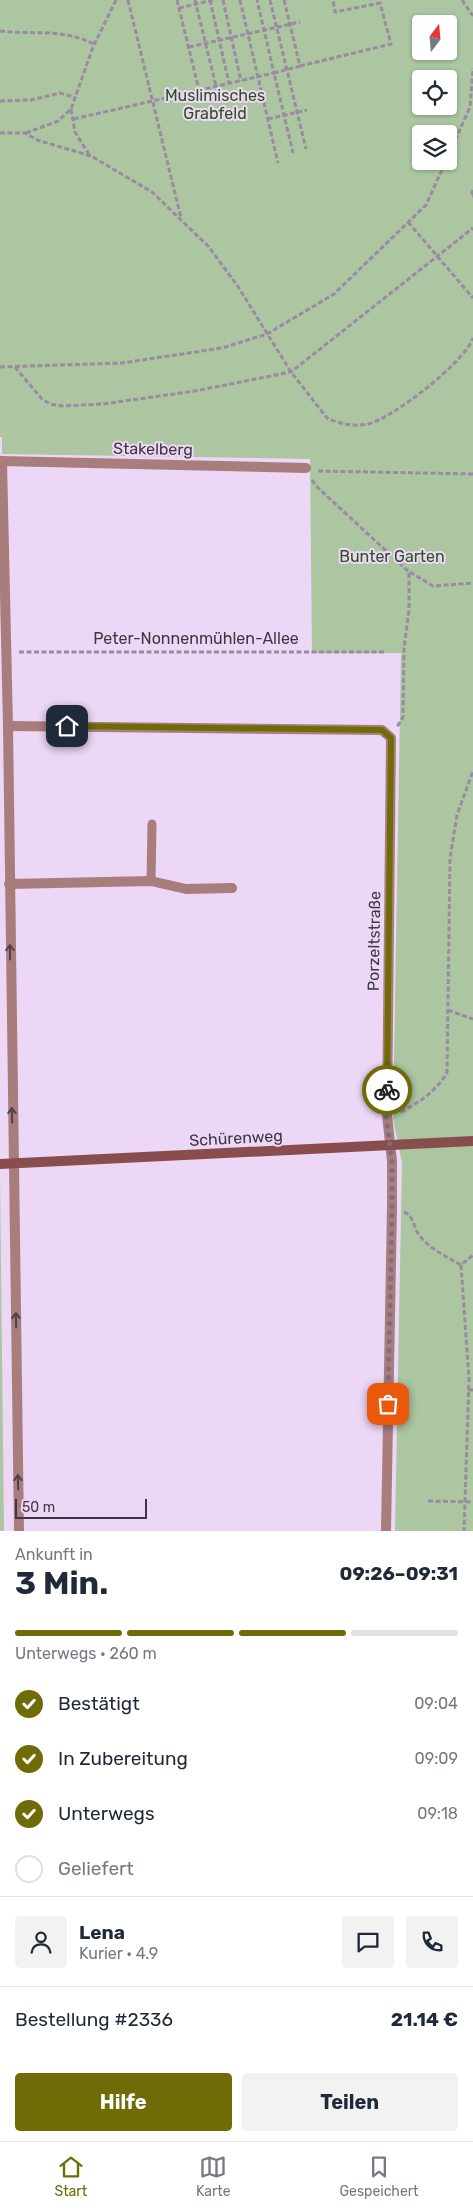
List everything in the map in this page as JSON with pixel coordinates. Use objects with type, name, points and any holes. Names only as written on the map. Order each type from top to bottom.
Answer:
[{"type":"main road","name":"Schürenweg","points":[[0,1164],[473,1141]]},
{"type":"street","name":"Stakelberg","points":[[1,461],[306,468]]},
{"type":"street","points":[[1,461],[8,726],[19,1531]]},
{"type":"street","points":[[8,726],[382,730],[391,738]]},
{"type":"street","name":"Porzeltstraße","points":[[386,1531],[392,1206],[392,1161],[388,1145],[386,1115],[391,738]]},
{"type":"street","points":[[9,884],[151,881],[186,889],[232,888]]},
{"type":"lane","points":[[151,881],[152,824]]},
{"type":"path","points":[[91,156],[75,132],[71,110],[94,44],[116,0]]},
{"type":"path","points":[[128,0],[151,101],[181,218]]},
{"type":"path","points":[[177,0],[199,90]]},
{"type":"path","points":[[179,8],[196,2],[211,0],[229,83]]},
{"type":"path","points":[[223,0],[241,81]]},
{"type":"path","points":[[240,0],[278,163]]},
{"type":"path","points":[[257,0],[293,152]]},
{"type":"path","points":[[270,0],[306,149]]},
{"type":"path","points":[[284,0],[300,66]]},
{"type":"path","points":[[74,119],[391,44],[380,3],[336,12],[333,0]]},
{"type":"path","points":[[462,0],[473,16]]},
{"type":"path","points":[[196,2],[216,86]]},
{"type":"path","points":[[189,47],[300,22]]},
{"type":"path","points":[[0,31],[64,33],[80,37],[94,44]]},
{"type":"path","points":[[457,136],[470,106],[473,68]]},
{"type":"path","points":[[0,101],[31,100],[60,93],[74,97]]},
{"type":"path","points":[[0,133],[25,133],[58,121],[71,110]]},
{"type":"path","points":[[268,120],[307,110]]},
{"type":"path","points":[[25,133],[37,140],[91,156],[152,192],[181,218],[208,246],[237,285],[291,372],[327,418],[351,425],[367,424],[383,419],[444,374],[468,350],[473,338]]},
{"type":"path","points":[[0,367],[122,362],[222,348],[267,334],[334,294],[426,205],[442,170]]},
{"type":"path","points":[[473,190],[471,196],[473,196]]},
{"type":"path","points":[[408,222],[473,298]]},
{"type":"path","points":[[15,367],[42,399],[50,404],[62,406],[103,404],[186,392],[291,372],[473,228]]},
{"type":"path","points":[[306,468],[316,471],[473,474]]},
{"type":"path","points":[[306,468],[316,486],[409,572],[433,586],[473,583]]},
{"type":"path","points":[[391,738],[403,716],[404,649],[409,610],[409,572]]},
{"type":"path","name":"Peter-Nonnenmühlen-Allee","points":[[6,652],[386,652]]},
{"type":"path","points":[[386,1115],[400,1112],[415,1105],[441,1083],[447,1073],[450,858],[458,815],[473,771]]},
{"type":"path","points":[[448,1010],[473,1019]]},
{"type":"path","points":[[392,1206],[408,1214],[413,1220],[417,1232],[431,1248],[461,1265]]},
{"type":"path","points":[[461,1265],[473,1255]]},
{"type":"path","points":[[461,1265],[469,1379],[464,1531]]},
{"type":"path","points":[[468,1390],[473,1390]]},
{"type":"path","points":[[428,1501],[473,1502]]},
{"type":"green space","points":[[0,0],[473,0],[473,1531],[395,1531],[402,1163],[393,1119],[401,653],[312,653],[310,459],[2,454],[2,437],[0,437]]},
{"type":"green space","points":[[0,1176],[4,1531],[0,1531]]},
{"type":"way so far","points":[[387,1090],[388,1145],[392,1161],[388,1404]]},
{"type":"route","points":[[67,726],[382,730],[391,738],[387,1090]]},
{"type":"park label","name":"Muslimisches Grabfeld","points":[[215,104]]},
{"type":"park label","name":"Bunter Garten","points":[[392,556]]}]
